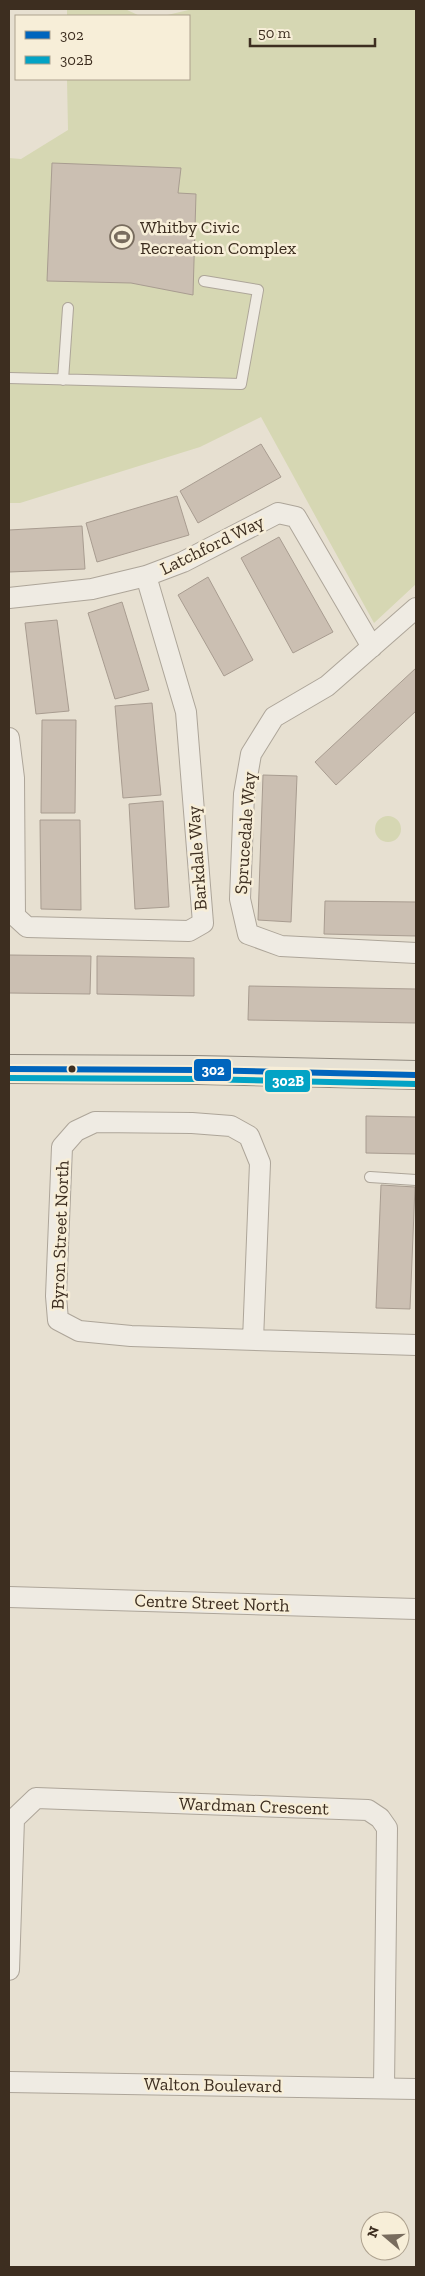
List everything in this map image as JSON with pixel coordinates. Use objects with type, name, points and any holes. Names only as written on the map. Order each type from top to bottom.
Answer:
[{"type":"main road","points":[[9,1069],[197,1070],[416,1075]]},
{"type":"street","name":"Latchford Way","points":[[9,598],[92,589],[146,576],[183,562],[278,513],[296,517],[372,647]]},
{"type":"street","name":"Barkdale Way","points":[[9,738],[14,778],[14,916],[27,927],[189,931],[202,923],[186,712],[146,576]]},
{"type":"street","points":[[372,647],[416,608]]},
{"type":"street","name":"Sprucedale Way","points":[[372,647],[327,686],[274,717],[251,754],[244,794],[240,899],[248,934],[281,946],[416,953]]},
{"type":"street","name":"Byron Street North","points":[[253,1340],[260,1163],[248,1136],[232,1126],[192,1123],[95,1122],[76,1131],[62,1147],[56,1296],[58,1320],[78,1331],[131,1336],[253,1340],[416,1344]]},
{"type":"street","name":"Centre Street North","points":[[9,1597],[416,1609]]},
{"type":"street","name":"Wardman Crescent","points":[[9,1970],[14,1819],[36,1798],[368,1810],[380,1818],[387,1828],[384,2088]]},
{"type":"street","name":"Walton Boulevard","points":[[9,2082],[416,2089]]},
{"type":"lane","points":[[9,378],[241,384],[258,290],[204,281]]},
{"type":"lane","points":[[63,380],[68,308]]},
{"type":"lane","points":[[370,1177],[416,1180]]},
{"type":"green space","points":[[67,9],[125,9],[138,15],[67,15]]},
{"type":"green space","points":[[193,9],[416,9],[416,584],[374,623],[261,417],[200,447],[20,503],[9,503],[9,158],[21,159],[68,130],[67,80],[190,80],[190,15],[167,15]]},
{"type":"green space","points":[[388,816],[397,820],[401,829],[397,838],[388,842],[379,838],[375,829],[379,820]]},
{"type":"building","name":"Whitby Civic Recreation Complex","points":[[52,163],[181,168],[178,193],[196,194],[193,295],[131,283],[47,281]]},
{"type":"building","points":[[261,444],[281,477],[198,523],[180,491]]},
{"type":"building","points":[[177,496],[189,535],[97,562],[86,523]]},
{"type":"building","points":[[82,526],[85,569],[9,572],[9,530]]},
{"type":"building","points":[[279,537],[333,632],[293,653],[241,558]]},
{"type":"building","points":[[208,577],[253,660],[224,676],[178,595]]},
{"type":"building","points":[[122,602],[149,690],[115,699],[88,613]]},
{"type":"building","points":[[57,620],[69,711],[36,714],[25,623]]},
{"type":"building","points":[[416,668],[416,711],[336,785],[315,762]]},
{"type":"building","points":[[152,703],[161,795],[123,798],[115,706]]},
{"type":"building","points":[[42,720],[76,720],[75,813],[41,813]]},
{"type":"building","points":[[263,775],[297,776],[291,922],[258,920]]},
{"type":"building","points":[[163,801],[169,907],[135,909],[129,804]]},
{"type":"building","points":[[40,820],[80,820],[81,910],[41,909]]},
{"type":"building","points":[[325,901],[416,902],[416,936],[324,934]]},
{"type":"building","points":[[9,955],[91,956],[90,994],[9,993]]},
{"type":"building","points":[[97,956],[194,958],[194,996],[97,994]]},
{"type":"building","points":[[249,986],[416,989],[416,1023],[248,1020]]},
{"type":"building","points":[[366,1116],[416,1117],[416,1154],[366,1153]]},
{"type":"building","points":[[381,1185],[415,1187],[410,1309],[376,1308]]},
{"type":"transit line","name":"302","points":[[9,1069],[197,1070],[416,1075]]},
{"type":"transit line","name":"302B","points":[[9,1078],[197,1079],[416,1084]]},
{"type":"place","name":"Whitby Civic Recreation Complex","points":[[122,237]]}]
